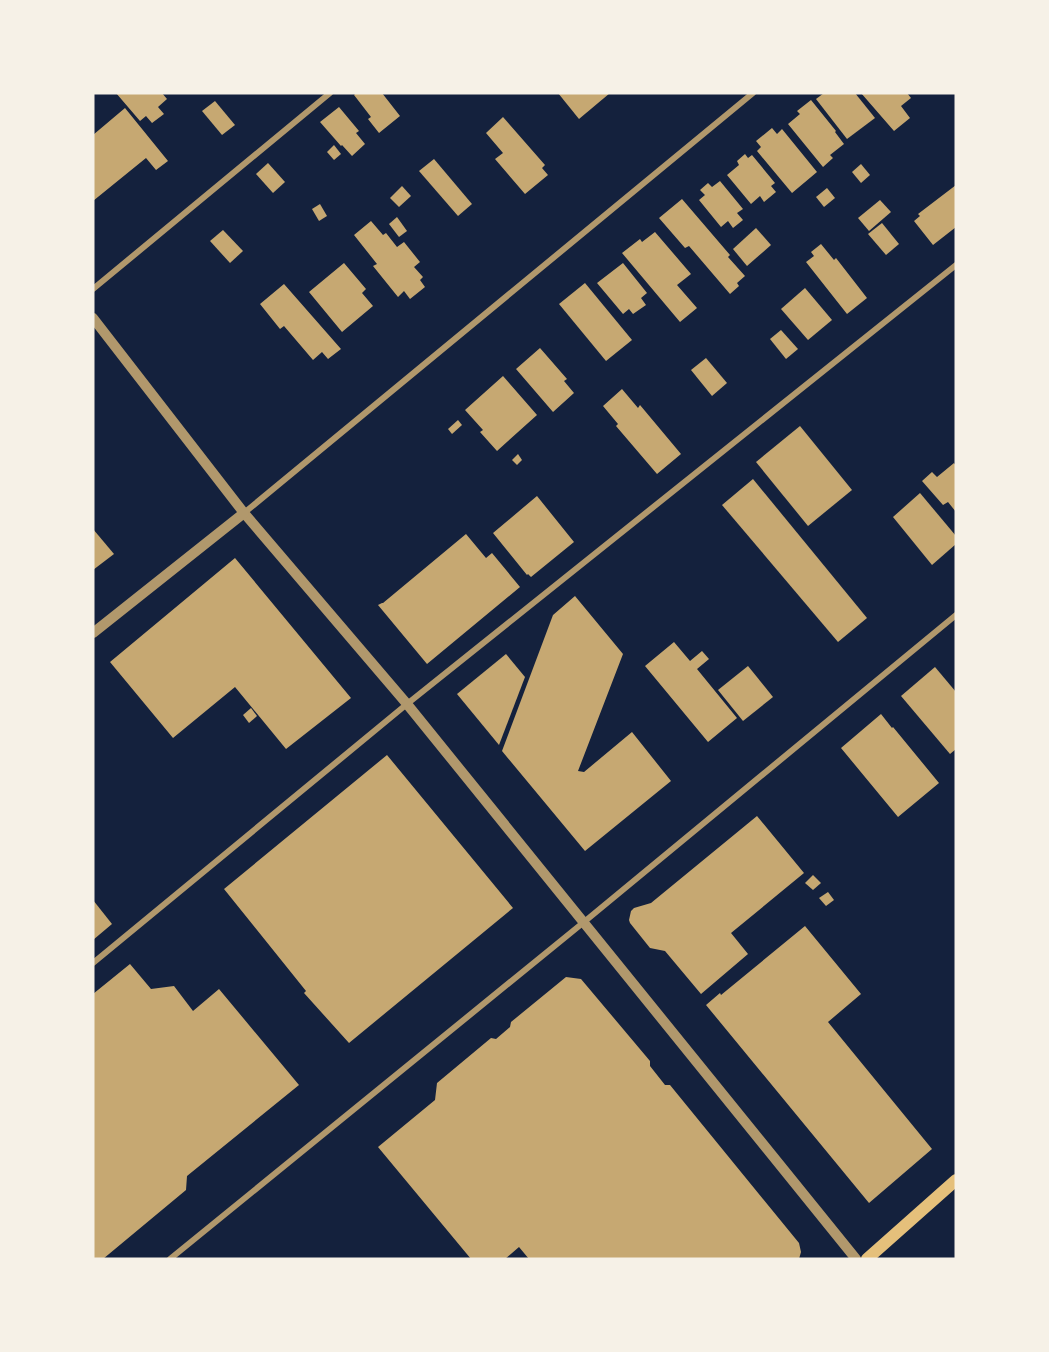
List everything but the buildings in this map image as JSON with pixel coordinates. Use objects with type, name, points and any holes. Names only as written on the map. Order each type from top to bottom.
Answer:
[{"type":"main road","points":[[867,1259],[956,1180]]},
{"type":"street","points":[[93,289],[330,93]]},
{"type":"street","points":[[93,633],[244,513],[753,93]]},
{"type":"street","points":[[93,963],[406,704],[956,265]]},
{"type":"street","points":[[93,318],[244,513],[406,704],[856,1259]]},
{"type":"street","points":[[170,1259],[956,615]]}]
